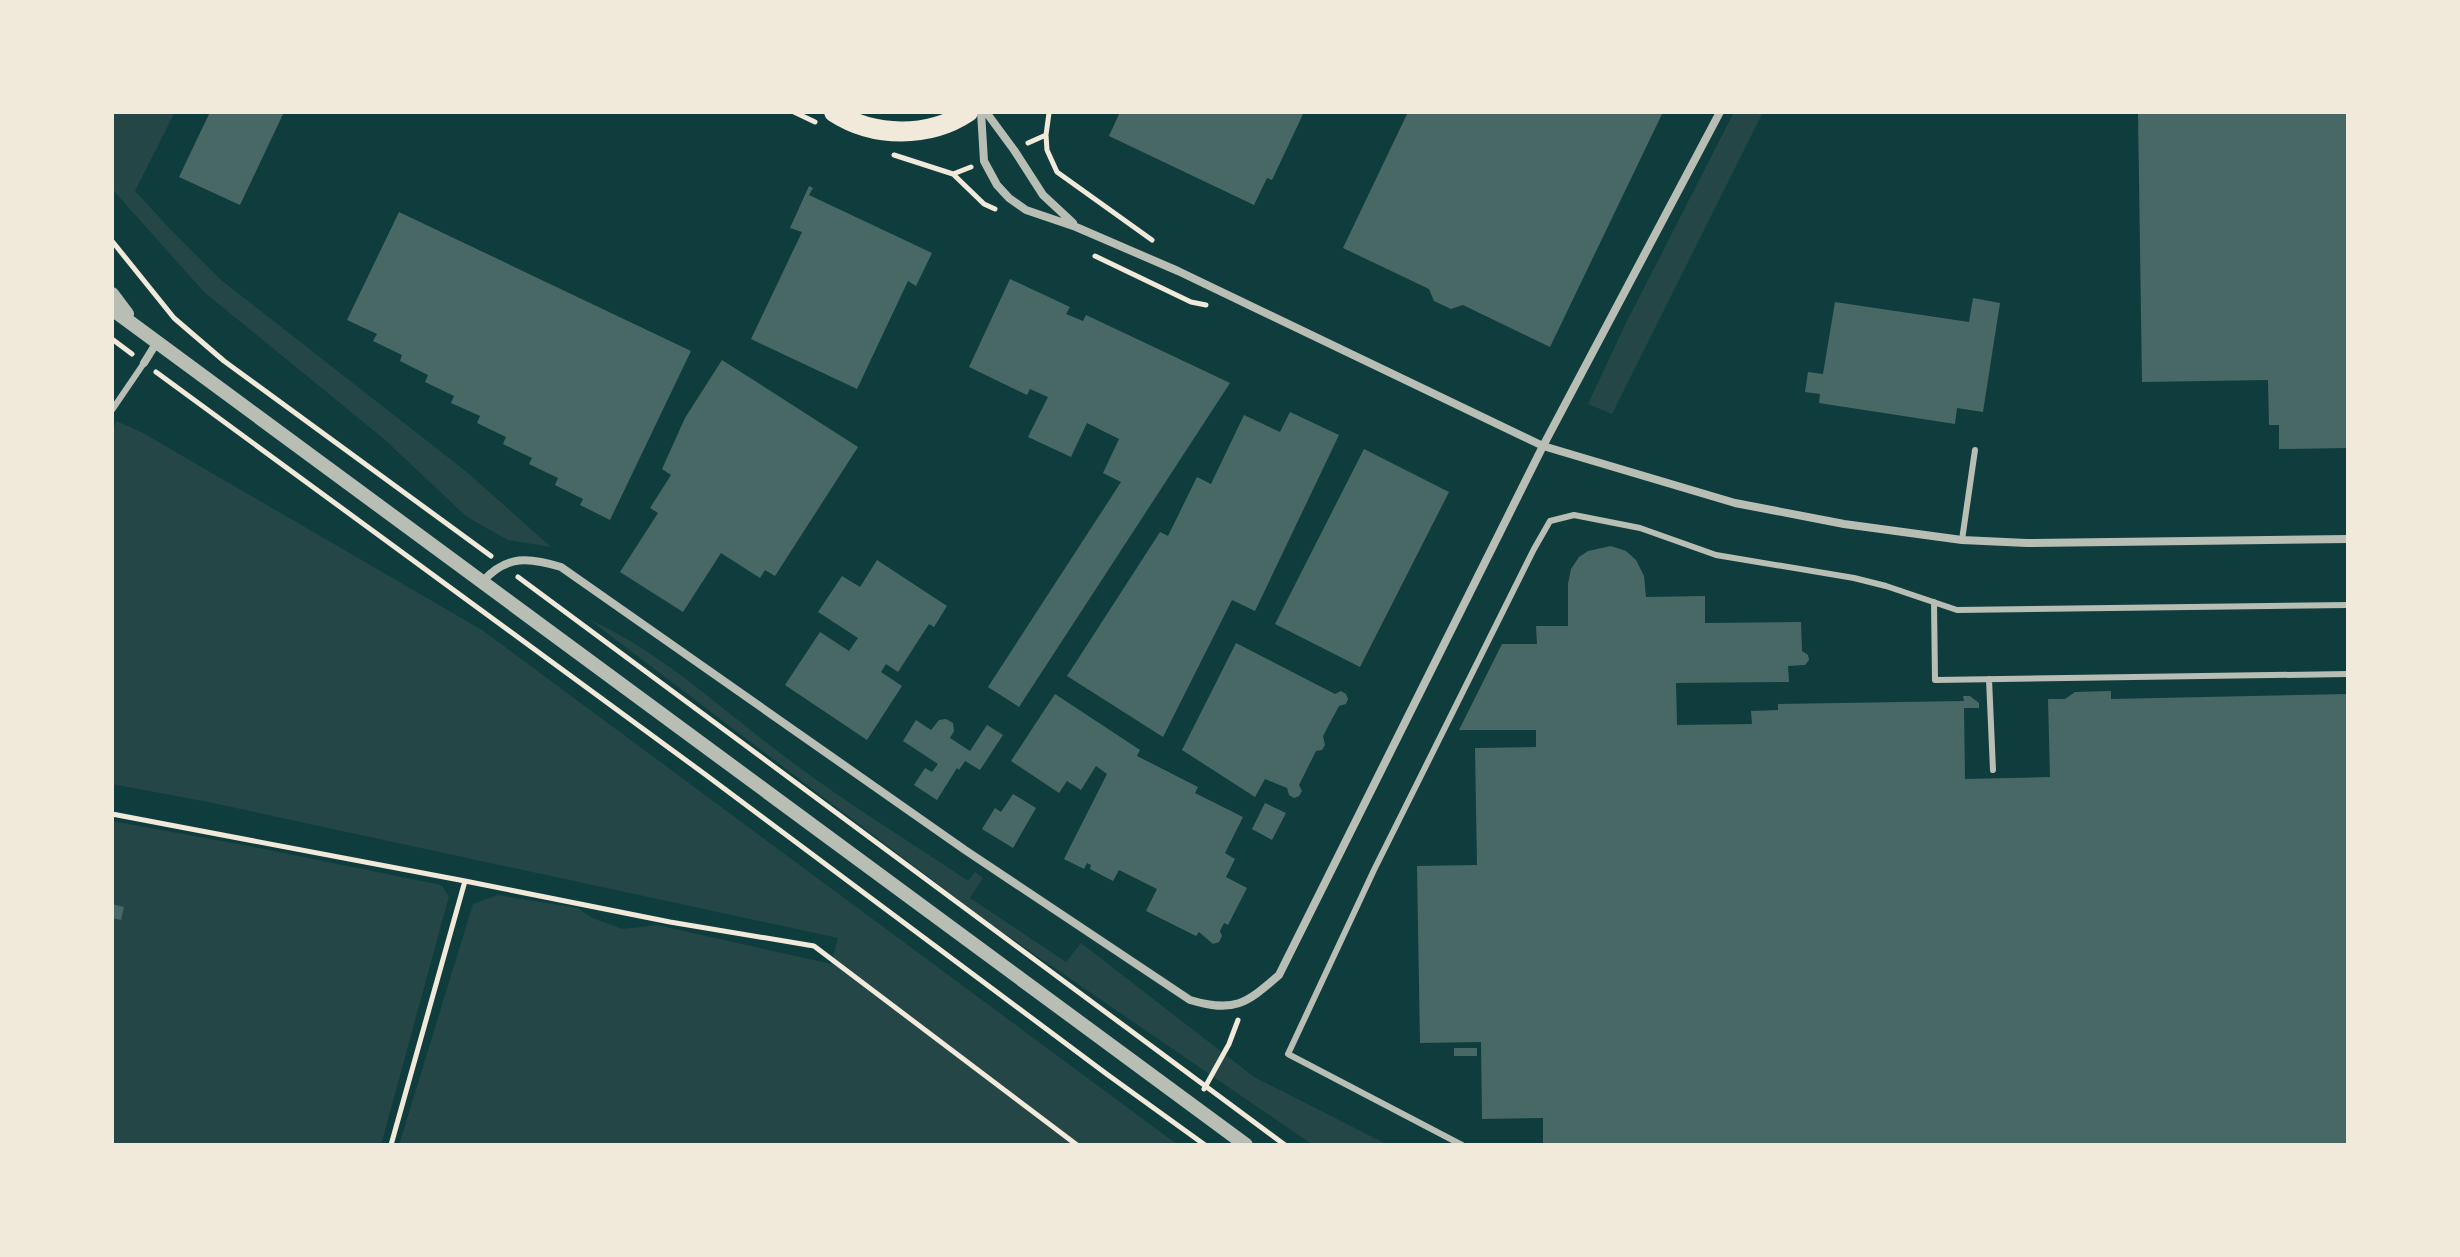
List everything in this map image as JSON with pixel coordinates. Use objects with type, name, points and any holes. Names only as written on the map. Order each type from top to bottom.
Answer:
[{"type":"main road","points":[[834,112],[856,124],[874,128],[923,131],[938,128],[968,112]]},
{"type":"street","points":[[984,112],[1014,150],[1043,195],[1076,227]]},
{"type":"street","points":[[984,112],[984,161],[997,185],[1026,210],[1076,227],[1178,271],[1543,446],[1735,503],[1844,524],[1962,540],[2027,543],[2348,539]]},
{"type":"street","points":[[483,581],[501,564],[519,560],[542,561],[561,567],[965,850],[1190,1000],[1209,1006],[1251,1000],[1279,975],[1543,446],[1720,112]]},
{"type":"street","points":[[112,294],[138,327]]},
{"type":"street","points":[[112,309],[1246,1145]]},
{"type":"street","points":[[144,363],[158,341]]},
{"type":"lane","points":[[112,410],[144,363]]},
{"type":"lane","points":[[1962,540],[1975,450]]},
{"type":"lane","points":[[1462,1145],[1288,1054],[1374,870],[1550,521],[1574,515],[1640,528],[1716,555],[1854,578],[1957,610],[2348,605]]},
{"type":"lane","points":[[1934,602],[1935,680],[2348,674]]},
{"type":"lane","points":[[1989,679],[1993,770]]},
{"type":"path","points":[[1046,135],[1047,150],[1057,172],[1150,238],[1178,271]]},
{"type":"path","points":[[112,241],[174,318],[224,361],[1285,1145]]},
{"type":"path","points":[[112,339],[706,775],[1195,1142],[1205,1145]]},
{"type":"path","points":[[112,814],[670,922],[814,946],[1077,1145]]},
{"type":"path","points":[[391,1145],[465,881]]},
{"type":"path","points":[[1180,1128],[1237,1026],[1240,1003]]},
{"type":"shaded area","points":[[113,112],[175,112],[135,191],[221,280],[468,473],[551,547],[508,540],[467,517],[384,439],[204,292],[112,189]]},
{"type":"shaded area","points":[[1734,112],[1763,112],[1612,414],[1588,404],[1625,325]]},
{"type":"shaded area","points":[[116,421],[143,433],[482,630],[1178,1145],[399,1145],[473,904],[498,895],[578,908],[592,918],[623,929],[657,925],[831,964],[838,938],[112,784],[112,434]]},
{"type":"shaded area","points":[[590,620],[665,664],[803,770],[968,881],[975,872],[983,878],[970,898],[1066,962],[1081,943],[1254,1077],[1388,1145],[1313,1145],[989,923]]},
{"type":"shaded area","points":[[112,821],[441,885],[449,896],[381,1145],[112,1145]]},
{"type":"building","points":[[210,112],[284,112],[240,205],[179,177]]},
{"type":"building","points":[[1120,112],[1304,112],[1272,180],[1267,178],[1254,205],[1109,136]]},
{"type":"building","points":[[1408,112],[1663,112],[1550,347],[1463,305],[1451,309],[1434,301],[1429,289],[1343,248]]},
{"type":"building","points":[[2138,112],[2348,112],[2348,448],[2279,449],[2279,425],[2269,425],[2268,380],[2142,382]]},
{"type":"building","points":[[809,186],[813,188],[809,195],[932,253],[916,286],[908,281],[857,389],[751,339],[802,232],[790,228]]},
{"type":"building","points":[[399,212],[691,351],[610,520],[580,505],[583,499],[555,485],[558,478],[529,464],[532,458],[503,444],[506,437],[477,423],[480,416],[451,403],[454,396],[425,382],[428,375],[400,361],[402,355],[373,341],[377,334],[347,320]]},
{"type":"building","points":[[1010,279],[1070,307],[1066,314],[1083,321],[1086,315],[1230,383],[1019,707],[988,687],[1121,482],[1103,473],[1119,439],[1087,423],[1071,457],[1028,437],[1048,397],[1030,389],[1027,395],[969,367]]},
{"type":"building","points":[[1973,298],[2000,303],[1983,412],[1957,408],[1955,424],[1819,403],[1820,394],[1805,392],[1808,372],[1823,374],[1835,302],[1969,322]]},
{"type":"building","points":[[722,360],[858,447],[775,576],[765,570],[760,578],[721,553],[683,612],[620,572],[658,513],[650,508],[671,475],[662,469],[685,418]]},
{"type":"building","points":[[1290,412],[1339,435],[1255,611],[1232,600],[1163,737],[1067,676],[1160,532],[1168,536],[1197,477],[1211,484],[1244,415],[1280,432]]},
{"type":"building","points":[[1364,449],[1449,492],[1360,667],[1275,624]]},
{"type":"building","points":[[1611,546],[1626,551],[1636,560],[1644,576],[1646,597],[1705,596],[1705,623],[1801,622],[1802,651],[1809,660],[1805,665],[1788,666],[1789,682],[1676,683],[1677,725],[1752,724],[1751,711],[1778,710],[1778,704],[1964,701],[1963,696],[1970,696],[1979,703],[1979,708],[1964,708],[1965,779],[2050,777],[2048,699],[2065,699],[2075,692],[2111,691],[2111,699],[2348,694],[2348,1143],[1543,1145],[1543,1118],[1482,1119],[1481,1042],[1420,1043],[1417,866],[1477,865],[1475,748],[1536,747],[1536,730],[1459,730],[1502,644],[1537,644],[1536,626],[1568,626],[1571,569],[1579,557],[1588,551]]},
{"type":"building","points":[[877,560],[947,606],[934,627],[929,624],[898,672],[886,664],[881,672],[902,686],[867,740],[785,685],[820,632],[849,651],[858,638],[818,612],[842,576],[860,587]]},
{"type":"building","points":[[1236,643],[1335,694],[1341,691],[1348,699],[1346,704],[1339,706],[1323,736],[1325,745],[1322,750],[1316,751],[1299,785],[1302,791],[1294,798],[1287,788],[1265,779],[1255,797],[1182,750]]},
{"type":"building","points":[[1055,694],[1140,750],[1137,756],[1198,787],[1195,793],[1243,817],[1225,853],[1235,859],[1226,877],[1247,888],[1228,925],[1224,923],[1219,942],[1213,944],[1199,932],[1196,936],[1146,911],[1157,889],[1119,870],[1113,881],[1090,869],[1091,865],[1087,863],[1084,869],[1064,859],[1107,774],[1096,766],[1081,790],[1067,781],[1059,793],[1011,761]]},
{"type":"building","points":[[946,719],[953,723],[954,731],[950,738],[970,751],[987,725],[1003,735],[980,770],[965,761],[959,770],[957,768],[937,800],[914,785],[925,768],[932,772],[938,764],[903,741],[916,720],[931,730],[939,720]]},
{"type":"building","points":[[1013,794],[1036,808],[1013,848],[982,829],[995,808],[1001,812]]},
{"type":"building","points":[[1265,803],[1286,813],[1272,840],[1252,829]]},
{"type":"building","points":[[112,904],[124,907],[121,920],[112,918]]},
{"type":"building","points":[[1454,1048],[1477,1048],[1477,1056],[1454,1056]]}]
